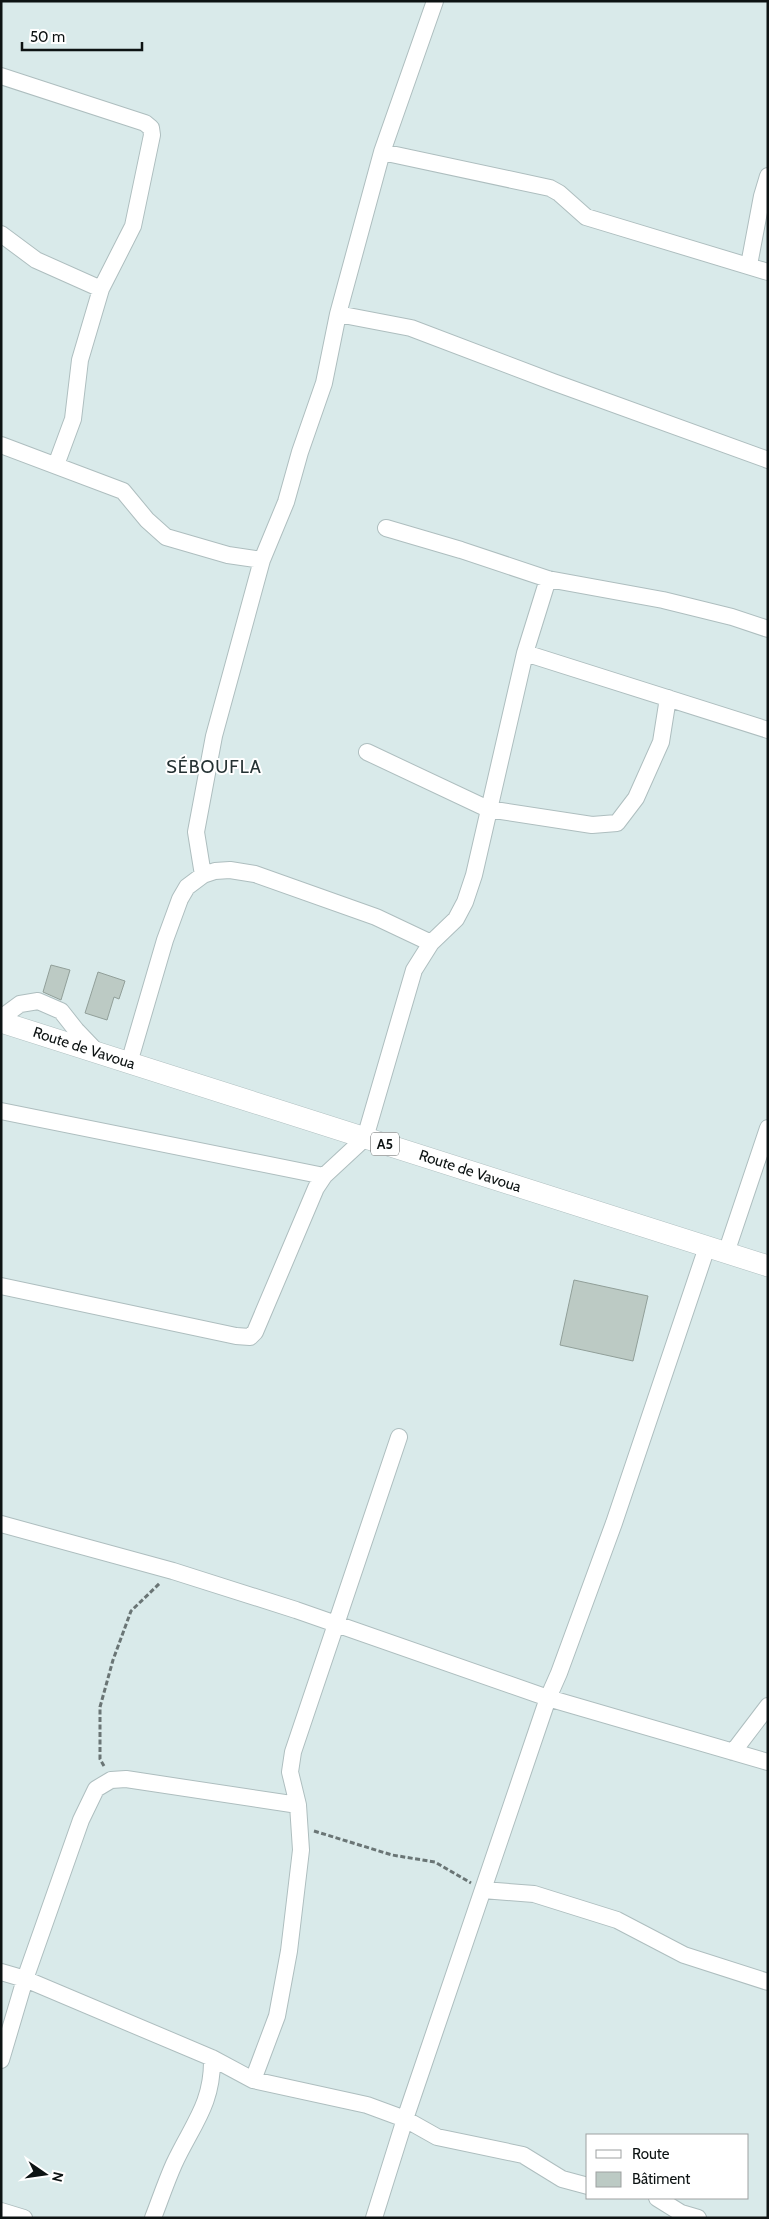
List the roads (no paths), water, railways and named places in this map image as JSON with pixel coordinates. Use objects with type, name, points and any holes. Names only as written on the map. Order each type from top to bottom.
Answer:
[{"type":"main road","name":"Route de Vavoua","points":[[1,1022],[768,1266]]},
{"type":"street","points":[[203,875],[196,832],[210,756],[262,560],[286,502],[300,452],[324,383],[338,314],[382,152],[435,1]]},
{"type":"street","points":[[1,76],[145,123],[151,128],[152,135],[151,149],[133,226],[101,289],[80,360],[73,419],[56,465]]},
{"type":"street","points":[[382,152],[550,188],[559,193],[586,217],[768,272]]},
{"type":"street","points":[[749,265],[762,196],[768,176]]},
{"type":"street","points":[[1,234],[36,260],[101,289]]},
{"type":"street","points":[[338,314],[411,328],[768,460]]},
{"type":"street","points":[[1,444],[123,491],[147,520],[166,538],[228,555],[262,560]]},
{"type":"street","points":[[386,528],[461,550],[548,579],[663,600],[732,616],[768,629]]},
{"type":"street","points":[[1,1286],[236,1336],[250,1337],[256,1332],[316,1188],[324,1176],[365,1138],[414,970],[431,943],[456,919],[465,902],[474,875],[525,653],[548,579]]},
{"type":"street","points":[[525,653],[768,730]]},
{"type":"street","points":[[367,752],[488,809],[592,825],[617,823],[636,798],[661,742],[668,698]]},
{"type":"street","points":[[129,1063],[165,940],[180,899],[187,887],[203,875],[216,871],[230,870],[255,874],[376,917],[431,943]]},
{"type":"street","points":[[1,1018],[20,1004],[38,1001],[48,1004],[62,1011],[76,1030],[98,1053]]},
{"type":"street","points":[[1,1112],[324,1176]]},
{"type":"street","points":[[374,2218],[405,2119],[548,1698],[559,1673],[716,1250],[768,1128]]},
{"type":"street","points":[[253,2080],[277,2016],[289,1951],[301,1850],[298,1806],[290,1772],[292,1752],[399,1436]]},
{"type":"street","points":[[1,1524],[173,1571],[335,1624],[548,1698],[768,1762]]},
{"type":"street","points":[[733,1752],[768,1706]]},
{"type":"street","points":[[1,2060],[25,1979],[81,1820],[96,1789],[111,1780],[126,1779],[298,1806]]},
{"type":"street","points":[[483,1890],[534,1894],[617,1920],[684,1955],[768,1982]]},
{"type":"street","points":[[1,1972],[25,1979],[212,2058],[253,2080],[367,2105],[405,2119],[437,2137],[522,2155],[562,2179],[586,2185]]},
{"type":"street","points":[[153,2218],[174,2164],[208,2097],[212,2079],[212,2058]]},
{"type":"street","points":[[659,2199],[681,2213],[698,2218]]},
{"type":"street","points":[[1,2211],[24,2218]]},
{"type":"district","name":"SÉBOUFLA","points":[[214,767]]}]
